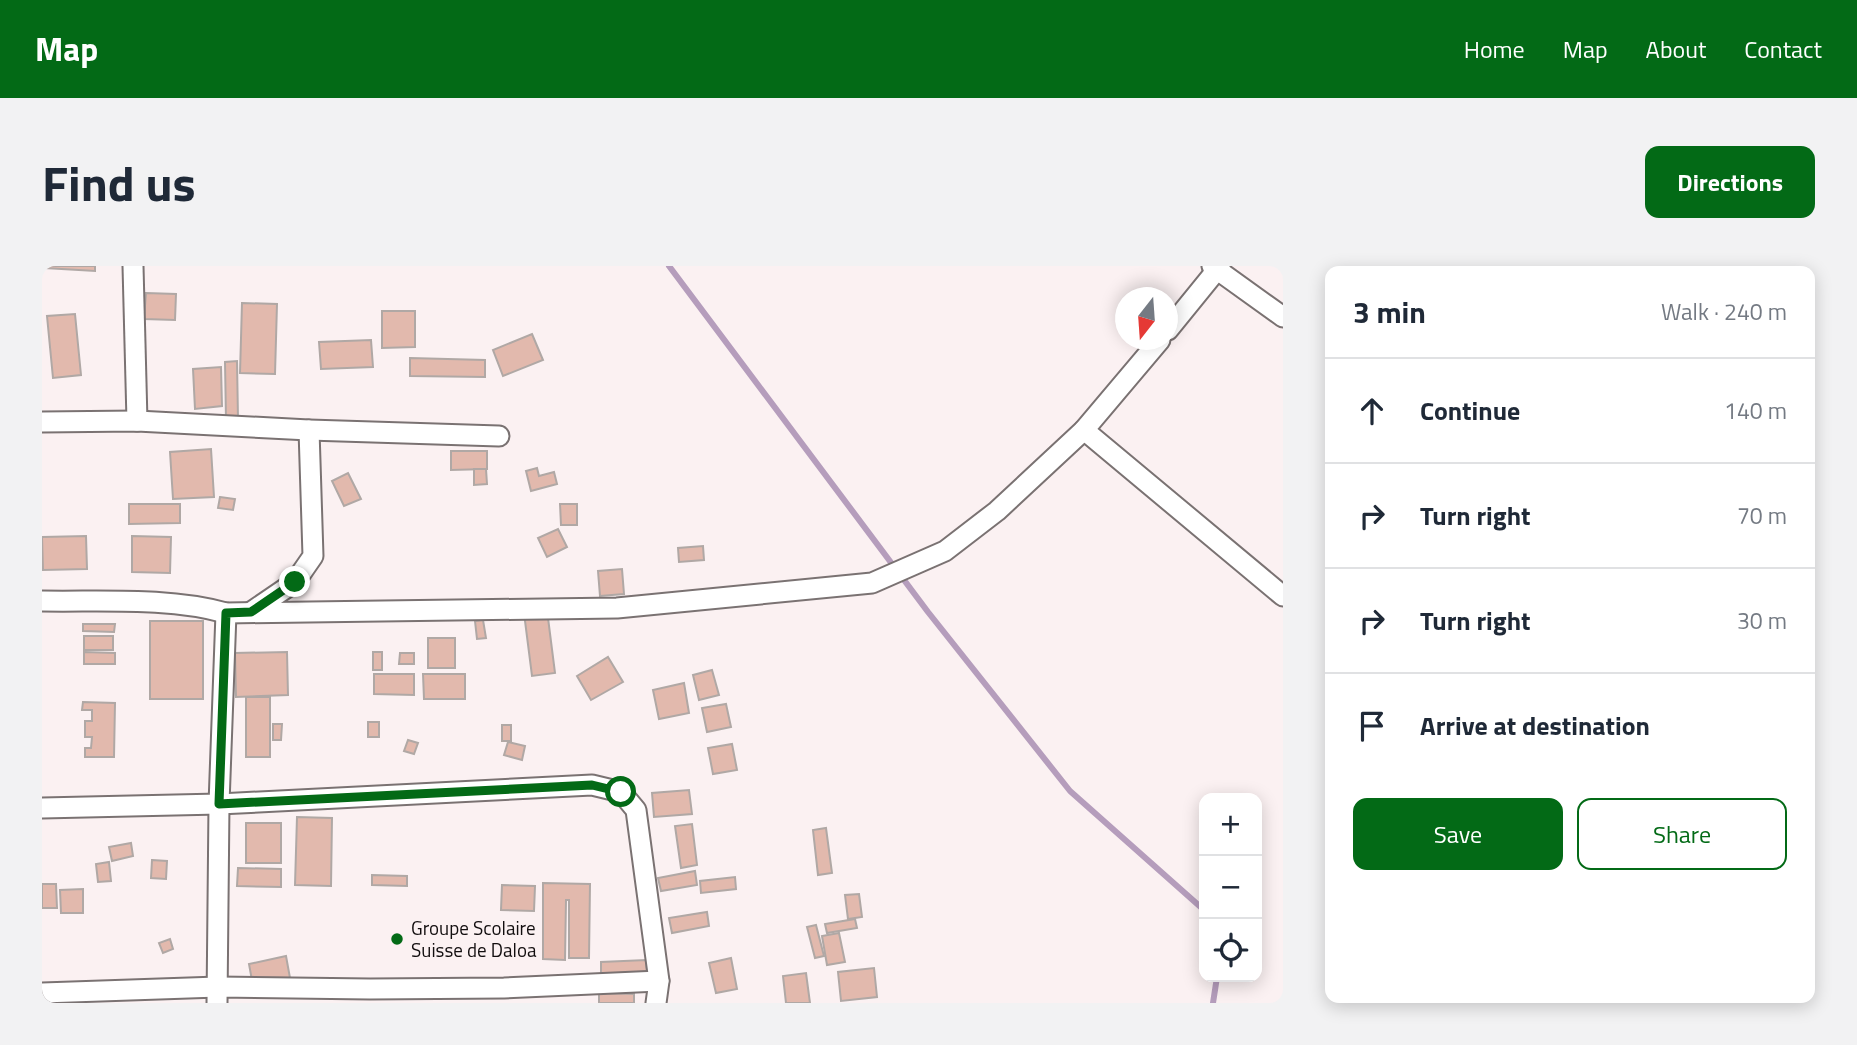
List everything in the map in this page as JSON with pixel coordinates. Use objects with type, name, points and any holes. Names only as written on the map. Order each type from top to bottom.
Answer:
[{"type":"street","points":[[133,266],[137,421]]},
{"type":"street","points":[[1178,316],[1216,267],[1283,317]]},
{"type":"street","points":[[42,601],[175,603],[226,613],[617,608],[872,583],[945,551],[998,511],[1084,430],[1152,350]]},
{"type":"street","points":[[42,422],[137,421],[499,436]]},
{"type":"street","points":[[251,612],[295,582],[313,556],[309,430]]},
{"type":"street","points":[[1084,430],[1283,596]]},
{"type":"street","points":[[217,995],[219,804],[226,613]]},
{"type":"street","points":[[42,807],[219,804],[592,785],[621,792],[636,810],[659,981],[656,1003]]},
{"type":"street","points":[[42,993],[504,995],[659,981]]},
{"type":"building","points":[[95,266],[95,271],[45,268]]},
{"type":"building","points":[[146,293],[176,294],[175,320],[144,319]]},
{"type":"building","points":[[242,303],[277,304],[275,374],[240,373]]},
{"type":"building","points":[[382,311],[415,311],[415,347],[382,348]]},
{"type":"building","points":[[75,314],[81,375],[53,378],[47,316]]},
{"type":"building","points":[[532,334],[543,360],[503,376],[493,350]]},
{"type":"building","points":[[371,340],[373,367],[321,369],[319,342]]},
{"type":"building","points":[[410,358],[485,360],[485,377],[410,376]]},
{"type":"building","points":[[237,361],[238,419],[226,420],[225,362]]},
{"type":"building","points":[[221,367],[222,406],[195,409],[193,369]]},
{"type":"building","points":[[211,449],[214,497],[173,499],[170,452]]},
{"type":"building","points":[[451,451],[487,451],[487,469],[451,470]]},
{"type":"building","points":[[537,468],[539,476],[554,472],[557,484],[531,491],[526,471]]},
{"type":"building","points":[[474,469],[486,469],[487,484],[474,485]]},
{"type":"building","points":[[348,473],[361,499],[344,506],[332,481]]},
{"type":"building","points":[[220,497],[235,499],[233,510],[218,508]]},
{"type":"building","points":[[129,504],[180,504],[180,523],[129,524]]},
{"type":"building","points":[[560,504],[577,504],[577,525],[561,525]]},
{"type":"building","points":[[558,529],[567,547],[547,557],[538,538]]},
{"type":"building","points":[[86,536],[87,569],[43,570],[42,537]]},
{"type":"building","points":[[132,536],[171,537],[170,573],[132,572]]},
{"type":"building","points":[[703,546],[704,560],[679,562],[678,548]]},
{"type":"building","points":[[622,569],[624,594],[600,596],[598,571]]},
{"type":"building","points":[[547,610],[555,673],[532,676],[524,613]]},
{"type":"building","points":[[483,620],[486,638],[477,639],[475,621]]},
{"type":"building","points":[[150,621],[203,621],[203,699],[150,699]]},
{"type":"building","points":[[83,624],[115,624],[114,632],[83,631]]},
{"type":"building","points":[[84,636],[113,636],[113,650],[84,650]]},
{"type":"building","points":[[428,638],[455,638],[455,668],[428,668]]},
{"type":"building","points":[[84,652],[115,653],[115,664],[84,664]]},
{"type":"building","points":[[287,652],[288,695],[236,697],[235,653]]},
{"type":"building","points":[[373,652],[382,652],[382,670],[373,670]]},
{"type":"building","points":[[400,653],[414,653],[414,664],[399,664]]},
{"type":"building","points":[[608,657],[623,682],[591,700],[577,676]]},
{"type":"building","points":[[712,670],[719,695],[699,700],[693,675]]},
{"type":"building","points":[[374,674],[414,674],[414,695],[374,694]]},
{"type":"building","points":[[423,674],[465,674],[465,699],[424,699]]},
{"type":"building","points":[[684,683],[689,713],[659,719],[653,690]]},
{"type":"building","points":[[246,697],[270,697],[270,757],[246,757]]},
{"type":"building","points":[[83,702],[115,703],[114,757],[85,757],[85,748],[91,748],[92,737],[85,737],[85,721],[92,721],[92,710],[82,710]]},
{"type":"building","points":[[726,704],[731,727],[707,732],[702,708]]},
{"type":"building","points":[[368,722],[379,722],[379,737],[368,737]]},
{"type":"building","points":[[273,724],[282,724],[281,740],[273,740]]},
{"type":"building","points":[[502,725],[511,725],[511,741],[502,741]]},
{"type":"building","points":[[408,740],[418,743],[414,754],[404,751]]},
{"type":"building","points":[[508,742],[525,746],[522,760],[504,755]]},
{"type":"building","points":[[732,744],[737,770],[713,774],[708,748]]},
{"type":"building","points":[[689,790],[692,814],[654,817],[652,793]]},
{"type":"building","points":[[297,817],[332,818],[331,886],[295,885]]},
{"type":"building","points":[[246,823],[281,823],[281,863],[246,863]]},
{"type":"building","points":[[692,824],[697,865],[681,868],[675,826]]},
{"type":"building","points":[[826,828],[832,873],[818,875],[813,830]]},
{"type":"building","points":[[131,843],[133,856],[112,861],[109,847]]},
{"type":"building","points":[[152,860],[167,861],[166,879],[151,878]]},
{"type":"building","points":[[109,862],[111,881],[98,882],[96,864]]},
{"type":"building","points":[[238,868],[281,869],[281,887],[237,886]]},
{"type":"building","points":[[695,871],[697,885],[661,891],[658,878]]},
{"type":"building","points":[[372,875],[407,876],[407,886],[372,885]]},
{"type":"building","points":[[735,877],[736,889],[701,893],[700,881]]},
{"type":"building","points":[[543,883],[590,884],[589,958],[569,958],[569,900],[566,900],[565,960],[543,959]]},
{"type":"building","points":[[42,884],[56,884],[57,908],[42,908]]},
{"type":"building","points":[[502,885],[535,886],[534,911],[501,910]]},
{"type":"building","points":[[83,889],[83,913],[61,913],[60,890]]},
{"type":"building","points":[[859,894],[862,917],[848,919],[845,895]]},
{"type":"building","points":[[707,912],[709,926],[672,933],[669,918]]},
{"type":"building","points":[[855,919],[857,928],[827,933],[825,924]]},
{"type":"building","points":[[816,925],[824,956],[815,958],[807,927]]},
{"type":"building","points":[[839,933],[845,962],[827,965],[822,936]]},
{"type":"building","points":[[170,939],[173,949],[163,953],[159,943]]},
{"type":"building","points":[[286,956],[290,978],[253,986],[249,964]]},
{"type":"building","points":[[731,958],[737,989],[716,993],[709,963]]},
{"type":"building","points":[[646,960],[647,973],[601,976],[601,962]]},
{"type":"building","points":[[874,968],[877,997],[841,1001],[838,972]]},
{"type":"building","points":[[806,973],[810,1003],[786,1003],[783,976]]},
{"type":"building","points":[[599,993],[634,994],[634,1003],[599,1003]]},
{"type":"waterway","points":[[669,266],[928,612],[1070,791],[1199,906]]},
{"type":"waterway","points":[[1213,1003],[1216,982]]},
{"type":"place","name":"Groupe Scolaire Suisse de Daloa","points":[[397,939]]},
{"type":"route","points":[[295,582],[251,612],[226,613],[219,804],[592,785],[621,792]]}]
